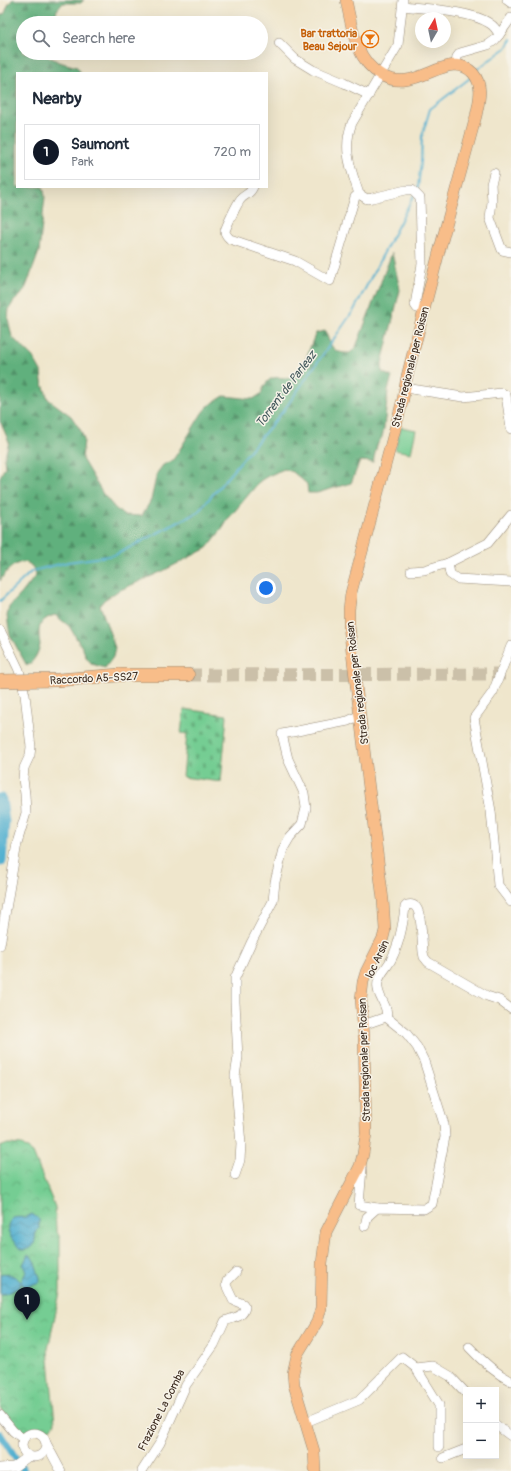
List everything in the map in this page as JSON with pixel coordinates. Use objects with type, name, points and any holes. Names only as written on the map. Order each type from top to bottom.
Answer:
[{"type":"highway","name":"Raccordo A5-SS27","points":[[0,681],[58,680],[119,675],[188,675]]},
{"type":"main road","points":[[346,0],[356,42],[360,52],[369,65],[380,75],[394,80],[411,80],[456,64]]},
{"type":"main road","name":"Strada regionale per Roisan","points":[[315,1471],[314,1451],[293,1380],[294,1364],[303,1345],[317,1322],[321,1308],[323,1255],[326,1232],[360,1166],[363,1154],[366,1134],[361,999],[366,972],[383,938],[385,923],[350,633],[349,609],[355,578],[480,96],[478,81],[474,74],[462,65],[456,64]]},
{"type":"street","points":[[507,0],[511,3]]},
{"type":"street","points":[[424,310],[414,306],[422,264],[421,203],[415,193],[406,190],[372,198],[367,198],[359,194],[347,155],[349,132],[352,124],[398,45],[403,3],[476,16],[490,23],[499,35]]},
{"type":"street","points":[[456,64],[457,57],[460,53],[488,45],[495,40],[511,18]]},
{"type":"street","points":[[279,43],[295,59],[313,70],[369,95]]},
{"type":"street","points":[[494,172],[491,184],[492,202],[490,218],[502,250],[511,252]]},
{"type":"street","points":[[252,188],[250,193],[241,198],[236,207],[225,231],[226,236],[230,239],[295,261],[330,280],[355,197],[359,194]]},
{"type":"street","points":[[405,388],[463,397],[502,393],[506,395],[508,400],[511,429]]},
{"type":"street","points":[[411,571],[424,570],[448,563],[488,543],[511,515]]},
{"type":"street","points":[[448,563],[450,574],[457,579],[511,582]]},
{"type":"street","points":[[0,630],[19,670],[25,695],[31,747],[30,755],[24,768],[23,779],[26,813],[17,843],[0,946]]},
{"type":"street","points":[[511,646],[493,692],[474,718],[491,811],[498,885],[511,902]]},
{"type":"street","points":[[235,1175],[240,1160],[241,1144],[236,1076],[238,1057],[235,1002],[236,978],[251,943],[273,902],[275,882],[283,849],[290,837],[302,824],[306,808],[304,793],[288,758],[282,734],[348,721],[360,715]]},
{"type":"street","name":"loc Arsin","points":[[386,1017],[387,1009],[379,997],[378,983],[382,972],[392,958],[402,932],[405,907],[410,904],[416,907],[418,911],[423,952],[424,957],[428,962],[487,996],[499,1000],[511,1009]]},
{"type":"street","points":[[360,1166],[362,1168],[362,1174],[359,1205],[377,1208],[424,1209],[432,1204],[445,1137],[444,1124],[424,1060],[417,1047],[406,1033],[386,1017],[363,1025]]},
{"type":"street","points":[[365,1226],[367,1217],[377,1208]]},
{"type":"street","name":"Frazione La Comba","points":[[142,1471],[160,1443],[186,1385],[214,1345],[225,1321],[240,1316],[244,1311],[245,1307],[233,1300],[226,1285],[227,1281],[236,1272]]},
{"type":"street","points":[[469,1347],[480,1360],[511,1381]]},
{"type":"street","points":[[306,1422],[359,1400],[402,1356],[416,1368],[440,1405],[439,1447]]},
{"type":"street","points":[[416,1368],[433,1366],[450,1376],[463,1390]]},
{"type":"street","points":[[0,1415],[13,1431],[23,1439]]},
{"type":"street","points":[[499,1426],[511,1436]]},
{"type":"street","points":[[26,1458],[22,1447],[23,1439],[34,1433],[41,1436],[46,1442],[61,1471]]},
{"type":"street","points":[[0,1468],[14,1467],[26,1458],[40,1456],[45,1450],[46,1442]]},
{"type":"street","points":[[443,1458],[463,1450]]},
{"type":"green space","points":[[12,0],[84,0],[81,3],[63,3],[57,10],[55,16],[16,16],[16,60],[55,60],[77,67],[80,72],[16,72],[16,188],[43,188],[45,196],[39,252],[26,287],[9,309],[8,319],[12,337],[33,357],[41,371],[42,381],[48,399],[71,416],[81,431],[84,440],[82,459],[103,494],[123,515],[142,516],[151,500],[157,473],[163,465],[172,461],[208,406],[224,396],[253,399],[261,394],[269,380],[274,378],[293,377],[301,369],[316,333],[325,331],[333,348],[339,352],[350,353],[356,347],[392,253],[400,290],[382,363],[382,372],[392,377],[388,390],[382,437],[377,445],[373,462],[360,461],[351,483],[317,493],[308,493],[307,484],[293,472],[284,469],[268,476],[260,481],[229,518],[207,548],[163,571],[118,591],[104,600],[100,605],[115,648],[113,657],[105,668],[92,664],[86,657],[83,649],[69,626],[55,615],[42,622],[39,631],[40,645],[37,654],[34,660],[27,666],[10,635],[7,616],[9,607],[36,575],[33,568],[28,563],[23,562],[13,566],[0,581],[0,477],[5,467],[4,459],[9,442],[0,421],[0,16],[5,13]]},
{"type":"green space","points":[[401,427],[416,430],[411,453],[395,450]]},
{"type":"green space","points":[[184,709],[227,715],[221,782],[183,777],[187,734],[181,733]]},
{"type":"green space","points":[[8,1144],[22,1145],[33,1153],[55,1207],[56,1230],[60,1238],[60,1292],[48,1349],[55,1423],[51,1429],[23,1431],[15,1427],[0,1406],[0,1147]]},
{"type":"water","points":[[32,1214],[39,1219],[39,1229],[36,1231],[33,1246],[23,1250],[13,1241],[10,1236],[8,1227],[9,1223],[13,1218],[26,1217]]},
{"type":"water","points":[[28,1254],[34,1261],[40,1277],[40,1282],[25,1287],[21,1283],[20,1287],[5,1294],[0,1294],[0,1274],[6,1273],[12,1275],[21,1282],[26,1272],[23,1265]]},
{"type":"waterway","name":"Torrent de Parleaz","points":[[476,70],[506,48],[511,39]]},
{"type":"waterway","name":"Torrent de Parleaz","points":[[416,191],[418,187],[421,162],[422,136],[430,109],[470,78]]},
{"type":"waterway","name":"Torrent de Parleaz","points":[[0,601],[32,571],[68,562],[115,555],[198,512],[284,410],[354,310],[414,195]]},
{"type":"waterway","points":[[0,800],[3,822],[0,860]]},
{"type":"waterway","points":[[0,1434],[24,1471]]},
{"type":"tunnel","points":[[188,675],[511,674]]},
{"type":"place","name":"Bar trattoria Beau Sejour","points":[[370,39]]},
{"type":"place","name":"Saumont","points":[[27,1320]]}]
